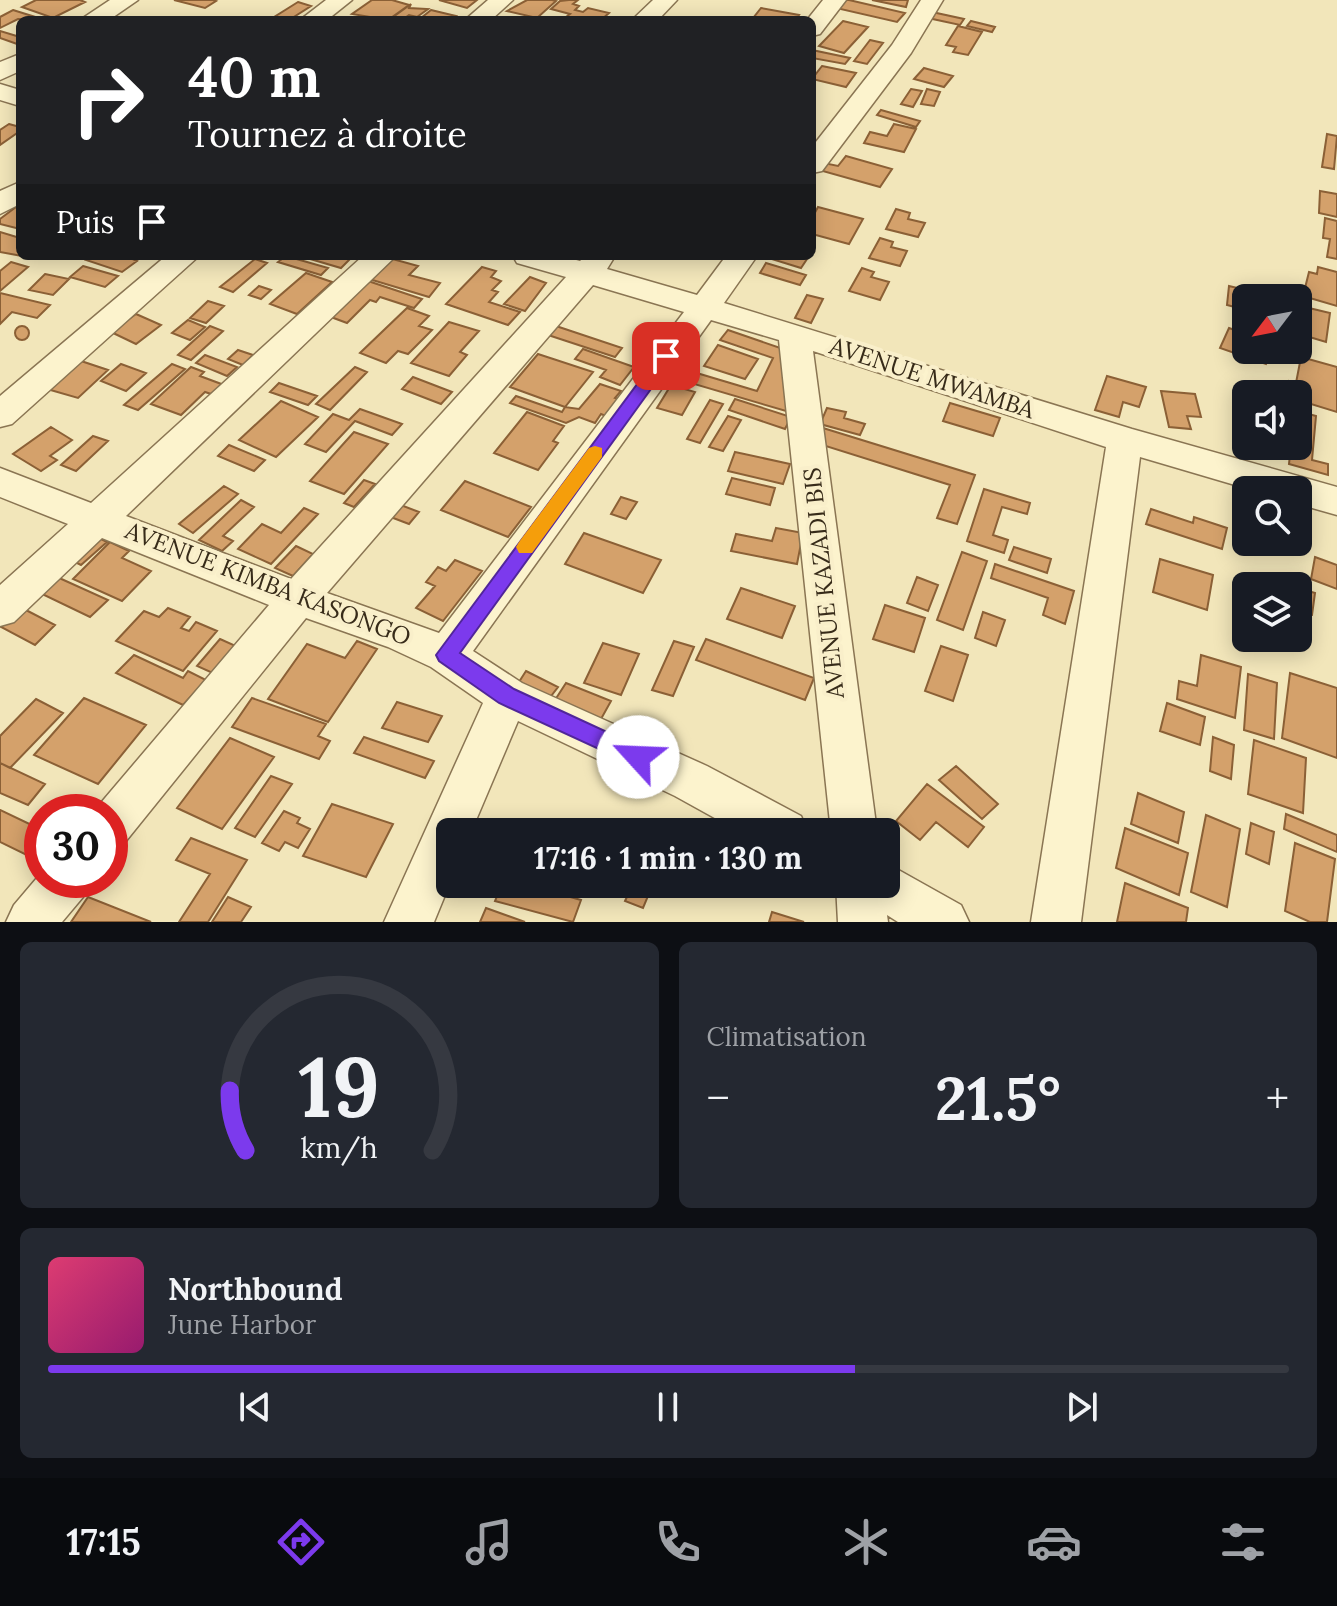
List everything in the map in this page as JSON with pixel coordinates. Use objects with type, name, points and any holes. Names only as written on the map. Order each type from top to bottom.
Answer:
[{"type":"street","points":[[99,16],[127,0]]},
{"type":"street","points":[[318,16],[341,0]]},
{"type":"street","points":[[482,16],[502,0]]},
{"type":"street","points":[[648,16],[666,0]]},
{"type":"street","points":[[816,24],[835,0]]},
{"type":"street","points":[[816,160],[902,48],[932,0]]},
{"type":"street","points":[[0,415],[179,260]]},
{"type":"street","points":[[0,610],[377,260]]},
{"type":"street","name":"AVENUE MWAMBA","points":[[557,260],[594,265],[703,306],[1125,440],[1337,501]]},
{"type":"street","points":[[446,655],[739,260]]},
{"type":"street","points":[[128,804],[298,599],[594,265]]},
{"type":"street","name":"AVENUE KAZADI BIS","points":[[795,334],[852,818]]},
{"type":"street","points":[[1056,922],[1125,440]]},
{"type":"street","name":"AVENUE KIMBA KASONGO","points":[[0,482],[100,518],[298,599],[402,635],[446,655],[507,696],[691,781],[759,818]]},
{"type":"street","points":[[409,922],[507,696]]},
{"type":"street","points":[[900,896],[944,922]]},
{"type":"street","points":[[31,922],[51,898]]},
{"type":"street","points":[[861,898],[863,922]]},
{"type":"building","points":[[36,0],[85,2],[57,16],[22,7]]},
{"type":"building","points":[[174,0],[213,0],[216,1],[205,8]]},
{"type":"building","points":[[372,0],[392,0],[409,5],[394,16],[352,14]]},
{"type":"building","points":[[439,0],[477,0],[467,8]]},
{"type":"building","points":[[527,0],[556,1],[539,16],[507,11]]},
{"type":"building","points":[[578,0],[573,4],[579,6],[575,10],[583,12],[588,8],[609,13],[606,16],[567,16],[570,14],[551,9],[560,1]]},
{"type":"building","points":[[843,0],[905,13],[897,22],[836,8]]},
{"type":"building","points":[[872,0],[908,0],[906,7]]},
{"type":"building","points":[[298,2],[311,6],[295,16],[276,16]]},
{"type":"building","points":[[411,4],[409,8],[428,9],[418,16],[394,16]]},
{"type":"building","points":[[761,8],[799,15],[798,16],[755,16]]},
{"type":"building","points":[[13,10],[32,16],[16,16],[16,20],[0,28],[0,17]]},
{"type":"building","points":[[431,10],[456,16],[424,16]]},
{"type":"building","points":[[932,12],[964,19],[960,25],[928,18]]},
{"type":"building","points":[[843,21],[868,27],[844,53],[819,46]]},
{"type":"building","points":[[971,21],[995,27],[992,32],[967,26]]},
{"type":"building","points":[[958,26],[982,32],[968,55],[953,52],[956,47],[946,45]]},
{"type":"building","points":[[0,31],[16,36],[16,44],[0,38]]},
{"type":"building","points":[[870,40],[883,43],[867,64],[854,61]]},
{"type":"building","points":[[816,51],[850,58],[845,64],[816,59]]},
{"type":"building","points":[[822,66],[856,73],[846,87],[816,80],[816,74]]},
{"type":"building","points":[[924,68],[953,76],[944,87],[914,79]]},
{"type":"building","points":[[911,89],[922,91],[913,107],[901,104]]},
{"type":"building","points":[[927,89],[940,92],[934,106],[921,104]]},
{"type":"building","points":[[881,110],[920,121],[916,127],[877,115]]},
{"type":"building","points":[[9,124],[16,126],[16,134],[0,145],[0,130]]},
{"type":"building","points":[[894,124],[916,129],[904,152],[864,143],[870,132],[887,136]]},
{"type":"building","points":[[1327,134],[1337,136],[1334,169],[1322,167]]},
{"type":"building","points":[[846,156],[892,169],[880,187],[819,170],[824,163],[838,166]]},
{"type":"building","points":[[1320,191],[1337,194],[1337,217],[1319,213]]},
{"type":"building","points":[[16,207],[16,228],[0,224],[0,219]]},
{"type":"building","points":[[818,207],[863,219],[849,244],[816,235]]},
{"type":"building","points":[[896,209],[910,213],[908,219],[925,223],[918,237],[886,229]]},
{"type":"building","points":[[1325,218],[1337,221],[1337,259],[1327,257],[1330,239],[1323,238]]},
{"type":"building","points":[[0,232],[16,237],[16,255],[0,252]]},
{"type":"building","points":[[880,238],[893,242],[891,247],[907,251],[900,266],[869,258]]},
{"type":"building","points":[[86,260],[137,261],[122,272]]},
{"type":"building","points":[[254,260],[267,263],[233,292],[220,287]]},
{"type":"building","points":[[300,260],[328,268],[321,275],[278,262]]},
{"type":"building","points":[[314,260],[349,260],[341,268]]},
{"type":"building","points":[[387,260],[396,260],[418,266],[409,275],[440,283],[429,297],[369,279]]},
{"type":"building","points":[[775,260],[806,260],[801,268]]},
{"type":"building","points":[[11,262],[28,267],[0,291],[0,271]]},
{"type":"building","points":[[766,263],[806,275],[800,285],[760,273]]},
{"type":"building","points":[[83,266],[118,276],[105,287],[70,277]]},
{"type":"building","points":[[482,267],[496,271],[491,277],[501,281],[492,290],[498,292],[489,302],[520,312],[508,325],[446,304]]},
{"type":"building","points":[[1318,267],[1337,272],[1337,306],[1312,299],[1312,284],[1306,284],[1309,272],[1317,274]]},
{"type":"building","points":[[862,268],[874,272],[871,277],[889,282],[880,300],[849,291]]},
{"type":"building","points":[[306,273],[332,282],[297,314],[270,304]]},
{"type":"building","points":[[45,274],[69,279],[53,295],[29,290]]},
{"type":"building","points":[[530,277],[546,283],[525,311],[504,304]]},
{"type":"building","points":[[368,281],[422,299],[414,308],[380,297],[376,302],[370,300],[347,323],[331,317]]},
{"type":"building","points":[[259,286],[271,290],[261,299],[249,295]]},
{"type":"building","points":[[1229,286],[1232,287],[1232,306],[1227,305]]},
{"type":"building","points":[[0,293],[50,305],[37,318],[12,312],[0,324]]},
{"type":"building","points":[[807,295],[823,299],[811,323],[795,318]]},
{"type":"building","points":[[208,301],[224,306],[206,323],[190,318]]},
{"type":"building","points":[[407,308],[429,316],[419,326],[432,330],[408,354],[398,351],[386,363],[360,353]]},
{"type":"building","points":[[1312,309],[1330,313],[1326,342],[1312,338]]},
{"type":"building","points":[[136,314],[161,325],[136,344],[111,332]]},
{"type":"building","points":[[188,320],[205,327],[190,340],[172,333]]},
{"type":"building","points":[[449,322],[479,331],[460,352],[467,355],[449,376],[411,363]]},
{"type":"building","points":[[22,326],[29,333],[22,340],[15,333]]},
{"type":"building","points":[[210,326],[223,331],[191,360],[178,355]]},
{"type":"building","points":[[556,326],[622,348],[615,357],[548,335]]},
{"type":"building","points":[[1229,328],[1232,329],[1232,352],[1220,348]]},
{"type":"building","points":[[728,330],[789,351],[786,411],[684,381],[690,371],[757,391],[773,358],[720,340]]},
{"type":"building","points":[[718,345],[758,359],[745,379],[704,366]]},
{"type":"building","points":[[583,349],[634,367],[620,385],[600,377],[606,370],[575,359]]},
{"type":"building","points":[[238,350],[253,355],[243,365],[228,359]]},
{"type":"building","points":[[538,354],[593,372],[565,407],[510,387]]},
{"type":"building","points":[[205,355],[237,367],[227,376],[196,363]]},
{"type":"building","points":[[78,360],[108,370],[78,398],[47,389]]},
{"type":"building","points":[[1312,360],[1337,367],[1337,412],[1312,404],[1312,380],[1297,380],[1300,364],[1312,364]]},
{"type":"building","points":[[121,364],[146,373],[126,391],[101,381]]},
{"type":"building","points":[[172,364],[185,369],[138,410],[124,405]]},
{"type":"building","points":[[191,367],[204,372],[200,376],[224,385],[214,395],[205,392],[181,415],[151,404]]},
{"type":"building","points":[[355,367],[367,372],[330,410],[316,404]]},
{"type":"building","points":[[1107,376],[1146,387],[1139,407],[1123,402],[1119,417],[1095,410]]},
{"type":"building","points":[[413,377],[452,392],[441,404],[402,389]]},
{"type":"building","points":[[279,383],[317,396],[308,405],[270,392]]},
{"type":"building","points":[[600,384],[621,391],[615,398],[623,400],[611,418],[601,414],[595,423],[579,417],[566,423],[510,403],[516,396],[562,412],[565,407],[579,409]]},
{"type":"building","points":[[671,385],[695,392],[682,415],[657,408]]},
{"type":"building","points":[[1161,391],[1195,394],[1201,417],[1187,416],[1191,429],[1169,427]]},
{"type":"building","points":[[735,399],[791,417],[785,429],[729,410]]},
{"type":"building","points":[[710,400],[723,404],[700,443],[687,439]]},
{"type":"building","points":[[281,401],[318,417],[276,457],[239,440]]},
{"type":"building","points":[[950,403],[1000,418],[993,436],[943,421]]},
{"type":"building","points":[[827,408],[846,412],[844,418],[865,424],[860,435],[820,424]]},
{"type":"building","points":[[360,409],[402,424],[392,435],[355,421],[326,452],[305,444],[333,414],[349,420]]},
{"type":"building","points":[[527,412],[564,426],[553,441],[558,443],[538,470],[494,453]]},
{"type":"building","points":[[1312,415],[1316,416],[1312,460]]},
{"type":"building","points":[[728,416],[741,420],[723,451],[709,447]]},
{"type":"building","points":[[51,427],[72,440],[50,456],[57,460],[41,471],[13,454]]},
{"type":"building","points":[[823,428],[975,475],[957,524],[937,518],[950,485],[816,443]]},
{"type":"building","points":[[354,432],[388,444],[344,494],[310,481]]},
{"type":"building","points":[[93,436],[108,441],[76,471],[61,465]]},
{"type":"building","points":[[229,445],[265,460],[254,471],[218,456]]},
{"type":"building","points":[[735,452],[790,464],[783,484],[728,471]]},
{"type":"building","points":[[1289,460],[1312,460],[1328,464],[1328,475],[1289,464]]},
{"type":"building","points":[[732,478],[775,488],[770,505],[726,494]]},
{"type":"building","points":[[364,480],[375,484],[354,507],[344,503]]},
{"type":"building","points":[[465,481],[531,507],[508,537],[441,510]]},
{"type":"building","points":[[224,486],[238,494],[193,533],[179,524]]},
{"type":"building","points":[[984,489],[1030,503],[1027,514],[1002,507],[993,535],[1008,540],[1004,553],[967,541]]},
{"type":"building","points":[[621,497],[637,502],[626,519],[611,514]]},
{"type":"building","points":[[241,500],[254,507],[223,536],[233,541],[222,551],[199,540]]},
{"type":"building","points":[[398,504],[419,512],[409,524],[388,516]]},
{"type":"building","points":[[304,508],[318,514],[271,564],[238,549],[262,524],[281,533]]},
{"type":"building","points":[[1151,509],[1193,523],[1194,517],[1227,528],[1222,549],[1146,524]]},
{"type":"building","points":[[776,528],[803,533],[797,564],[731,551],[736,534],[772,541]]},
{"type":"building","points":[[584,533],[661,560],[643,593],[565,564]]},
{"type":"building","points":[[97,537],[107,542],[81,565],[71,560]]},
{"type":"building","points":[[110,542],[129,551],[122,558],[151,571],[122,601],[73,579]]},
{"type":"building","points":[[296,546],[313,554],[293,576],[275,568]]},
{"type":"building","points":[[1014,547],[1051,559],[1047,573],[1009,560]]},
{"type":"building","points":[[962,552],[987,561],[963,630],[937,620]]},
{"type":"building","points":[[1315,557],[1337,565],[1337,589],[1312,579]]},
{"type":"building","points":[[1160,559],[1213,575],[1207,610],[1153,592]]},
{"type":"building","points":[[455,560],[482,571],[443,621],[416,608],[435,586],[426,582],[438,567],[446,571]]},
{"type":"building","points":[[995,564],[1074,591],[1065,624],[1043,615],[1048,598],[991,578]]},
{"type":"building","points":[[57,577],[108,600],[90,617],[40,593]]},
{"type":"building","points":[[917,577],[938,585],[928,611],[907,603]]},
{"type":"building","points":[[741,588],[795,606],[782,638],[727,619]]},
{"type":"building","points":[[885,605],[925,618],[914,652],[873,639]]},
{"type":"building","points":[[22,608],[55,625],[35,645],[1,627]]},
{"type":"building","points":[[168,608],[190,617],[181,628],[189,631],[196,622],[217,631],[183,671],[116,641],[144,611],[159,617]]},
{"type":"building","points":[[983,612],[1005,620],[996,646],[975,638]]},
{"type":"building","points":[[220,639],[238,647],[215,674],[197,666]]},
{"type":"building","points":[[706,639],[814,678],[805,700],[696,660]]},
{"type":"building","points":[[357,641],[377,649],[328,722],[268,699],[307,644],[345,658]]},
{"type":"building","points":[[674,641],[694,647],[673,696],[652,690]]},
{"type":"building","points":[[603,643],[639,654],[621,695],[584,683]]},
{"type":"building","points":[[941,646],[968,655],[953,701],[925,691]]},
{"type":"building","points":[[134,655],[183,678],[188,671],[206,680],[183,705],[116,673]]},
{"type":"building","points":[[1201,655],[1241,667],[1235,718],[1177,699],[1179,681],[1197,686]]},
{"type":"building","points":[[526,671],[558,687],[548,700],[517,685]]},
{"type":"building","points":[[1290,673],[1337,688],[1337,758],[1282,738]]},
{"type":"building","points":[[1248,674],[1277,683],[1274,739],[1244,730]]},
{"type":"building","points":[[566,683],[611,701],[601,719],[555,700]]},
{"type":"building","points":[[84,698],[146,725],[98,784],[34,755]]},
{"type":"building","points":[[252,698],[326,724],[318,736],[330,741],[319,759],[232,727]]},
{"type":"building","points":[[36,699],[63,713],[10,768],[0,763],[0,736]]},
{"type":"building","points":[[397,702],[442,716],[428,742],[382,728]]},
{"type":"building","points":[[1167,703],[1205,717],[1200,745],[1160,731]]},
{"type":"building","points":[[364,737],[434,761],[425,778],[354,753]]},
{"type":"building","points":[[1213,737],[1234,745],[1231,779],[1210,771]]},
{"type":"building","points":[[230,738],[274,757],[222,829],[177,808]]},
{"type":"building","points":[[1254,740],[1306,758],[1303,813],[1248,794]]},
{"type":"building","points":[[0,763],[45,784],[37,794],[24,794],[24,803],[0,793]]},
{"type":"building","points":[[956,766],[998,804],[982,819],[939,780]]},
{"type":"building","points":[[271,776],[292,784],[255,837],[235,828]]},
{"type":"building","points":[[927,784],[984,827],[968,847],[936,822],[920,840],[900,824],[899,818]]},
{"type":"building","points":[[1138,793],[1184,812],[1178,843],[1131,824]]},
{"type":"building","points":[[332,804],[393,824],[366,877],[303,856]]},
{"type":"building","points":[[0,810],[24,821],[24,854],[0,842]]},
{"type":"building","points":[[284,811],[300,818],[297,823],[310,829],[298,848],[285,842],[279,851],[262,843]]},
{"type":"building","points":[[1286,814],[1337,835],[1337,852],[1284,829]]},
{"type":"building","points":[[1206,815],[1240,829],[1227,907],[1191,892]]},
{"type":"building","points":[[1251,823],[1274,832],[1269,864],[1246,854]]},
{"type":"building","points":[[1125,828],[1188,853],[1179,895],[1116,868]]},
{"type":"building","points":[[191,838],[247,860],[208,922],[179,922],[210,874],[176,860]]},
{"type":"building","points":[[1295,843],[1335,859],[1327,922],[1310,922],[1285,911]]},
{"type":"building","points":[[1125,883],[1188,908],[1186,922],[1117,922]]},
{"type":"building","points":[[228,897],[251,907],[241,922],[212,922]]},
{"type":"building","points":[[87,898],[91,898],[151,922],[71,922]]},
{"type":"building","points":[[496,898],[581,900],[573,922],[495,901]]},
{"type":"building","points":[[626,898],[647,898],[643,908],[625,901]]},
{"type":"building","points":[[486,908],[525,922],[480,922]]},
{"type":"building","points":[[772,912],[804,922],[769,922]]},
{"type":"slow traffic","points":[[525,547],[595,453]]},
{"type":"route","points":[[638,757],[507,696],[446,655],[666,356]]}]
